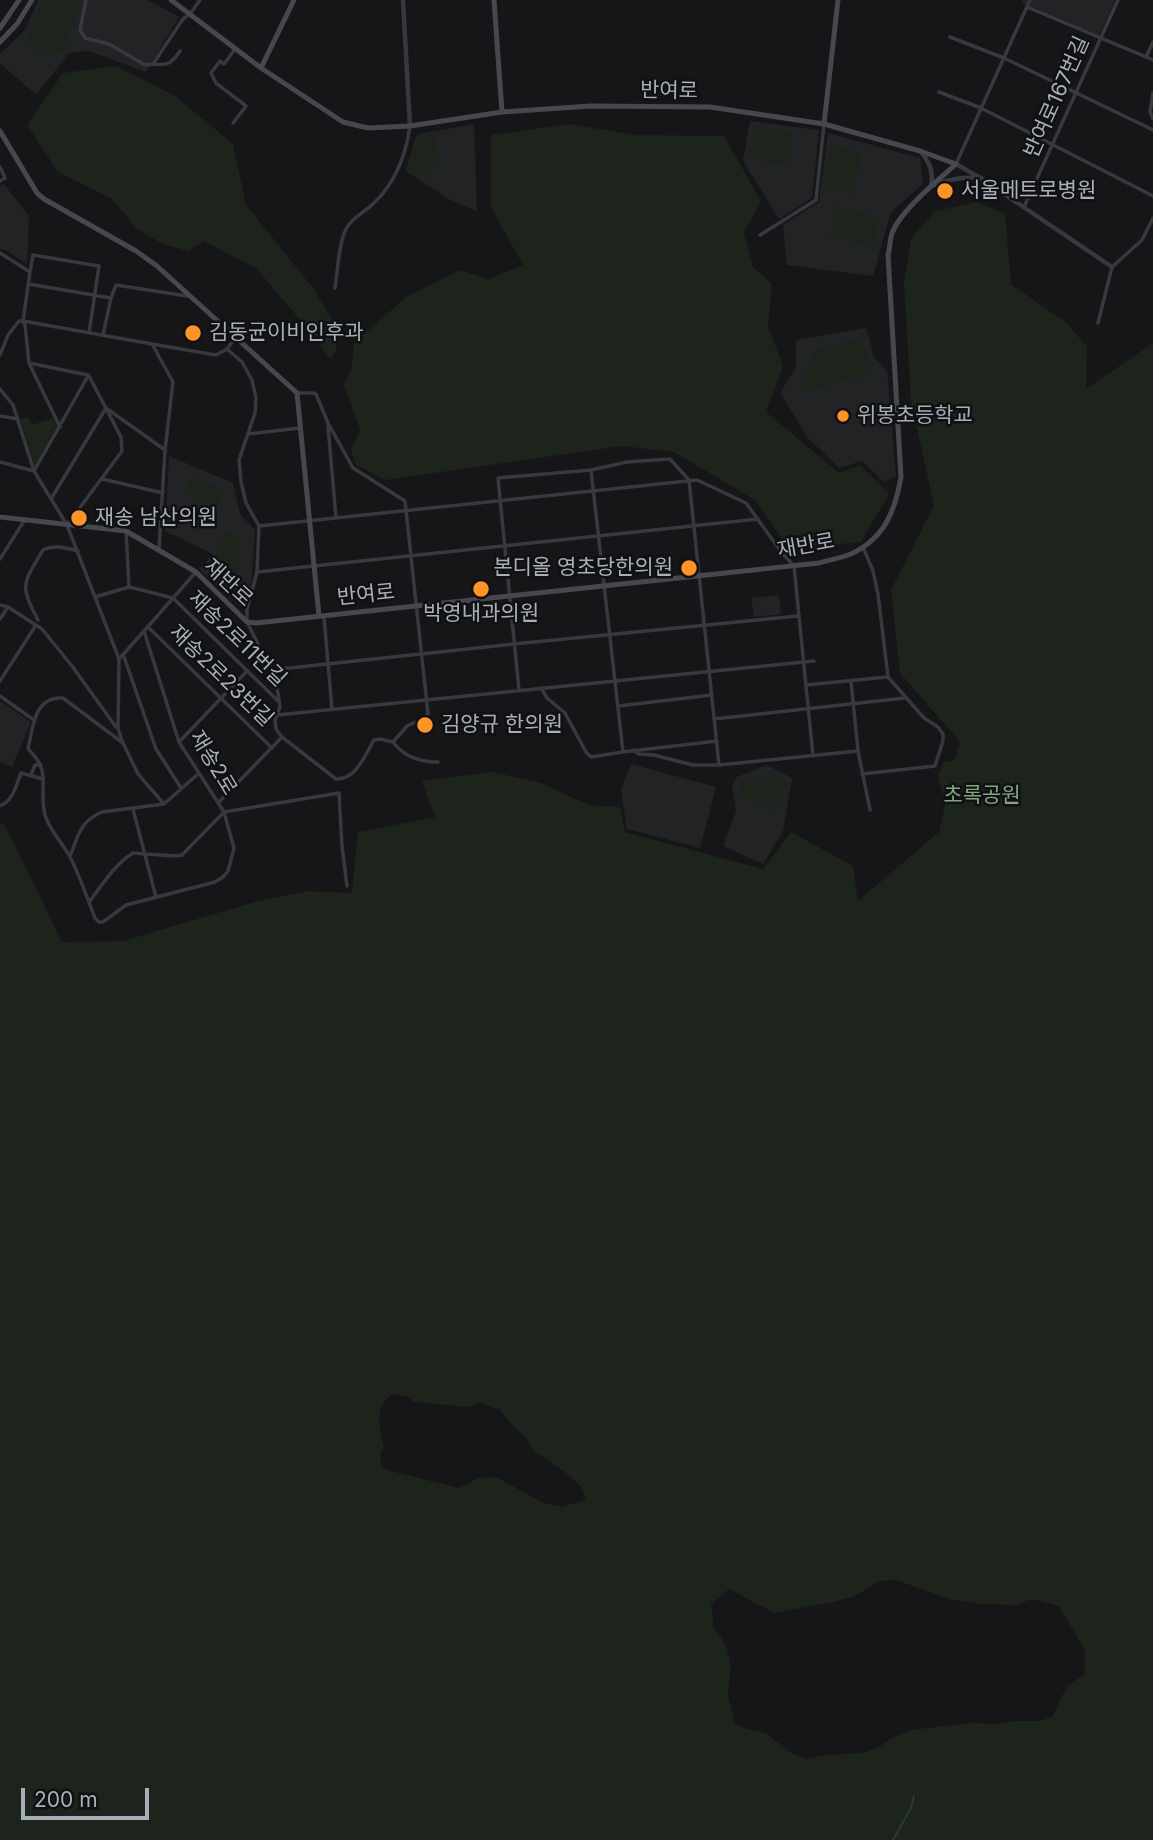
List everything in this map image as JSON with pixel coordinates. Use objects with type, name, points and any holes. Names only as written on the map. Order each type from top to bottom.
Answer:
[{"type":"main road","points":[[0,28],[19,0]]},
{"type":"main road","points":[[0,41],[17,24],[32,0]]},
{"type":"main road","name":"반여로","points":[[171,0],[261,68],[343,122],[368,128],[410,126],[502,112],[591,106],[710,107],[824,124],[956,164]]},
{"type":"main road","points":[[261,68],[294,0]]},
{"type":"main road","points":[[494,0],[502,112]]},
{"type":"main road","points":[[824,124],[838,0]]},
{"type":"main road","points":[[0,131],[37,193],[157,266],[297,393],[321,615]]},
{"type":"main road","name":"재반로","points":[[417,605],[819,563],[850,554],[878,536],[897,499],[901,477],[888,254],[892,233],[901,217],[956,164]]},
{"type":"main road","name":"재반로","points":[[0,517],[126,531],[196,572],[247,622],[321,615]]},
{"type":"main road","name":"반여로","points":[[321,615],[417,605]]},
{"type":"street","points":[[86,0],[80,30],[86,38],[109,44],[145,65],[162,66],[175,59],[180,51]]},
{"type":"street","points":[[153,64],[183,19],[200,0]]},
{"type":"street","points":[[335,289],[346,228],[381,197],[405,153],[410,126],[403,0]]},
{"type":"street","points":[[956,164],[1030,0]]},
{"type":"street","name":"반여로167번길","points":[[1024,207],[1118,0]]},
{"type":"street","points":[[1027,7],[1153,60]]},
{"type":"street","points":[[950,37],[1004,58],[1153,130]]},
{"type":"street","points":[[1146,57],[1153,42]]},
{"type":"street","points":[[233,123],[246,106],[216,83],[211,73],[220,61],[224,64],[235,48]]},
{"type":"street","points":[[939,92],[981,108],[1153,196]]},
{"type":"street","points":[[1153,93],[1150,112],[1153,119]]},
{"type":"street","points":[[760,235],[816,200],[824,124]]},
{"type":"street","points":[[920,151],[928,160],[933,176],[931,186]]},
{"type":"street","name":"반여로","points":[[956,164],[1112,267]]},
{"type":"street","points":[[0,167],[5,178],[0,181]]},
{"type":"street","points":[[931,186],[951,178],[982,179]]},
{"type":"street","points":[[1098,323],[1112,267],[1142,240],[1153,218]]},
{"type":"street","points":[[0,253],[30,272]]},
{"type":"street","points":[[60,427],[29,363],[23,321],[33,255],[99,266],[89,333]]},
{"type":"street","points":[[28,284],[111,298]]},
{"type":"street","points":[[103,335],[116,285],[192,296]]},
{"type":"street","points":[[0,355],[12,329],[19,321],[216,355],[227,349],[236,337]]},
{"type":"street","points":[[152,344],[173,382],[165,450],[159,551]]},
{"type":"street","points":[[227,349],[242,362],[254,387],[256,408],[239,460],[246,503],[259,526],[257,572],[247,609],[247,622],[271,670],[280,707],[275,720],[276,729],[282,737],[336,779],[352,775],[374,740],[393,742],[411,758],[438,762]]},
{"type":"street","points":[[29,363],[89,376],[121,437],[122,451],[67,525]]},
{"type":"street","points":[[34,471],[89,376]]},
{"type":"street","points":[[0,389],[13,404],[34,471],[67,525],[119,659],[118,729],[122,743],[138,774],[164,804]]},
{"type":"street","points":[[297,393],[316,394],[328,423],[353,468],[405,501],[428,714],[407,726],[393,742]]},
{"type":"street","points":[[106,408],[165,450]]},
{"type":"street","points":[[51,499],[106,408]]},
{"type":"street","points":[[0,416],[18,419]]},
{"type":"street","points":[[328,423],[336,518]]},
{"type":"street","points":[[248,434],[300,428]]},
{"type":"street","points":[[519,690],[498,478],[591,470],[627,462],[670,459],[689,480],[719,765]]},
{"type":"street","points":[[0,462],[34,471]]},
{"type":"street","points":[[591,470],[623,752]]},
{"type":"street","points":[[102,479],[163,493]]},
{"type":"street","points":[[259,526],[697,480],[746,503],[794,566],[813,756]]},
{"type":"street","points":[[257,572],[758,519]]},
{"type":"street","points":[[0,559],[24,521]]},
{"type":"street","points":[[126,531],[129,587]]},
{"type":"street","points":[[38,620],[26,596],[26,579],[43,550],[62,547],[78,551]]},
{"type":"street","points":[[862,774],[935,766],[943,734],[938,727],[924,718],[888,677],[878,594],[873,571],[863,547]]},
{"type":"street","points":[[119,659],[196,572]]},
{"type":"street","points":[[95,597],[129,587],[173,598]]},
{"type":"street","name":"재송2로11번길","points":[[173,598],[279,702]]},
{"type":"street","points":[[0,605],[8,607],[43,629],[118,729]]},
{"type":"street","points":[[0,619],[8,607]]},
{"type":"street","points":[[321,615],[332,709]]},
{"type":"street","points":[[271,670],[799,616]]},
{"type":"street","points":[[0,681],[36,625]]},
{"type":"street","name":"재송2로23번길","points":[[148,626],[272,748]]},
{"type":"street","name":"재송2로","points":[[89,902],[95,918],[103,922],[126,905],[215,882],[228,871],[234,848],[224,812],[179,742],[144,631]]},
{"type":"street","points":[[123,654],[156,749],[181,788]]},
{"type":"street","points":[[277,715],[814,661]]},
{"type":"street","points":[[179,742],[247,671]]},
{"type":"street","points":[[806,685],[888,677]]},
{"type":"street","points":[[851,681],[858,751],[870,810]]},
{"type":"street","points":[[541,688],[547,698],[565,712],[591,757],[717,741]]},
{"type":"street","points":[[618,706],[712,695]]},
{"type":"street","points":[[0,696],[34,720]]},
{"type":"street","points":[[122,743],[64,698],[43,704],[34,720],[28,749],[41,765],[47,821],[70,856],[89,902],[119,863],[133,853],[182,855],[224,812],[340,793],[347,886]]},
{"type":"street","points":[[714,719],[905,698]]},
{"type":"street","points":[[218,803],[282,737]]},
{"type":"street","points":[[633,750],[639,754],[693,765],[719,765],[858,751]]},
{"type":"street","points":[[31,775],[35,765],[41,765]]},
{"type":"street","points":[[0,806],[11,798],[21,773],[43,779]]},
{"type":"street","points":[[70,856],[84,823],[102,812],[164,804],[198,774]]},
{"type":"street","points":[[133,808],[156,897]]},
{"type":"shaded area","points":[[38,0],[148,0],[179,17],[146,72],[89,51],[69,53],[36,95],[0,63],[0,54],[26,29]]},
{"type":"shaded area","points":[[1021,0],[1115,0],[1098,35],[1025,5]]},
{"type":"shaded area","points":[[750,121],[819,130],[812,198],[779,219],[743,161]]},
{"type":"shaded area","points":[[474,124],[477,211],[450,200],[406,171],[415,139],[419,134]]},
{"type":"shaded area","points":[[828,133],[920,158],[923,184],[891,212],[873,276],[787,265],[783,225],[819,202]]},
{"type":"shaded area","points":[[4,184],[29,216],[27,264],[0,249],[0,186]]},
{"type":"shaded area","name":"위봉초등학교","points":[[866,328],[874,357],[887,371],[896,477],[884,482],[862,461],[839,468],[808,438],[780,393],[796,367],[796,340]]},
{"type":"shaded area","points":[[169,456],[233,483],[240,514],[255,530],[251,587],[239,606],[199,569],[213,554],[165,531]]},
{"type":"shaded area","points":[[779,595],[781,614],[754,617],[751,598]]},
{"type":"shaded area","points":[[0,701],[31,722],[12,767],[0,762]]},
{"type":"shaded area","points":[[631,764],[716,787],[700,848],[627,829],[621,789]]},
{"type":"shaded area","points":[[767,765],[792,778],[783,831],[763,864],[723,846],[736,811],[732,785],[737,777]]},
{"type":"green space","points":[[43,0],[82,0],[64,49],[50,55],[25,43]]},
{"type":"green space","points":[[116,66],[175,96],[233,144],[246,205],[313,288],[331,318],[337,348],[330,359],[256,268],[204,241],[188,251],[162,244],[136,228],[112,199],[58,172],[27,125],[63,73]]},
{"type":"green space","points":[[569,124],[635,135],[724,136],[761,201],[744,233],[753,267],[772,284],[768,326],[783,366],[766,412],[839,473],[860,465],[889,494],[861,542],[789,549],[755,500],[674,452],[622,446],[385,480],[356,465],[351,450],[360,430],[344,385],[351,371],[354,343],[406,297],[460,270],[488,279],[523,265],[491,207],[491,135]]},
{"type":"green space","points":[[754,127],[793,133],[788,165],[749,159]]},
{"type":"green space","points":[[436,136],[438,166],[420,179],[408,168],[418,138]]},
{"type":"green space","points":[[831,144],[861,153],[852,194],[824,188]]},
{"type":"green space","name":"초록공원","points":[[978,202],[1005,214],[1011,284],[1068,324],[1087,347],[1086,389],[1153,343],[1153,1840],[0,1840],[0,824],[5,825],[62,942],[123,941],[258,901],[308,891],[352,893],[358,832],[435,817],[422,781],[493,772],[541,783],[589,805],[620,807],[625,832],[763,869],[791,832],[853,866],[858,901],[939,832],[945,806],[938,775],[944,762],[955,760],[960,742],[900,673],[891,590],[934,505],[911,402],[904,282],[911,239],[935,211]],"holes":[[[393,1394],[408,1397],[414,1402],[468,1407],[480,1403],[500,1410],[527,1439],[533,1450],[581,1487],[586,1500],[561,1507],[544,1503],[496,1477],[479,1478],[459,1488],[381,1466],[380,1453],[384,1448],[379,1418],[382,1406]],[[896,1580],[950,1599],[981,1604],[1016,1605],[1031,1599],[1059,1606],[1085,1650],[1085,1673],[1066,1688],[1052,1717],[1039,1721],[970,1723],[911,1730],[862,1753],[806,1759],[791,1753],[766,1733],[743,1728],[734,1722],[728,1695],[731,1667],[727,1649],[714,1629],[711,1605],[729,1589],[774,1613],[834,1602],[855,1596],[879,1581]]]},
{"type":"green space","points":[[836,206],[879,218],[873,247],[830,236]]},
{"type":"green space","points":[[861,339],[872,373],[803,391],[801,385],[816,350]]},
{"type":"green space","points":[[28,417],[32,425],[53,418],[57,426],[35,466],[20,419]]},
{"type":"green space","points":[[192,476],[223,490],[215,507],[184,493]]},
{"type":"green space","points":[[226,530],[240,540],[236,577],[215,558]]},
{"type":"green space","points":[[774,775],[787,782],[775,810],[741,795],[739,785],[742,781],[753,778],[769,784]]},
{"type":"waterway","points":[[893,1840],[911,1808],[914,1796]]},
{"type":"place","name":"서울메트로병원","points":[[945,191]]},
{"type":"place","name":"김동균이비인후과","points":[[193,333]]},
{"type":"place","name":"위봉초등학교","points":[[843,416]]},
{"type":"place","name":"재송 남산의원","points":[[79,518]]},
{"type":"place","name":"본디올 영초당한의원","points":[[689,568]]},
{"type":"place","name":"박영내과의원","points":[[481,589]]},
{"type":"place","name":"김양규 한의원","points":[[425,725]]}]
